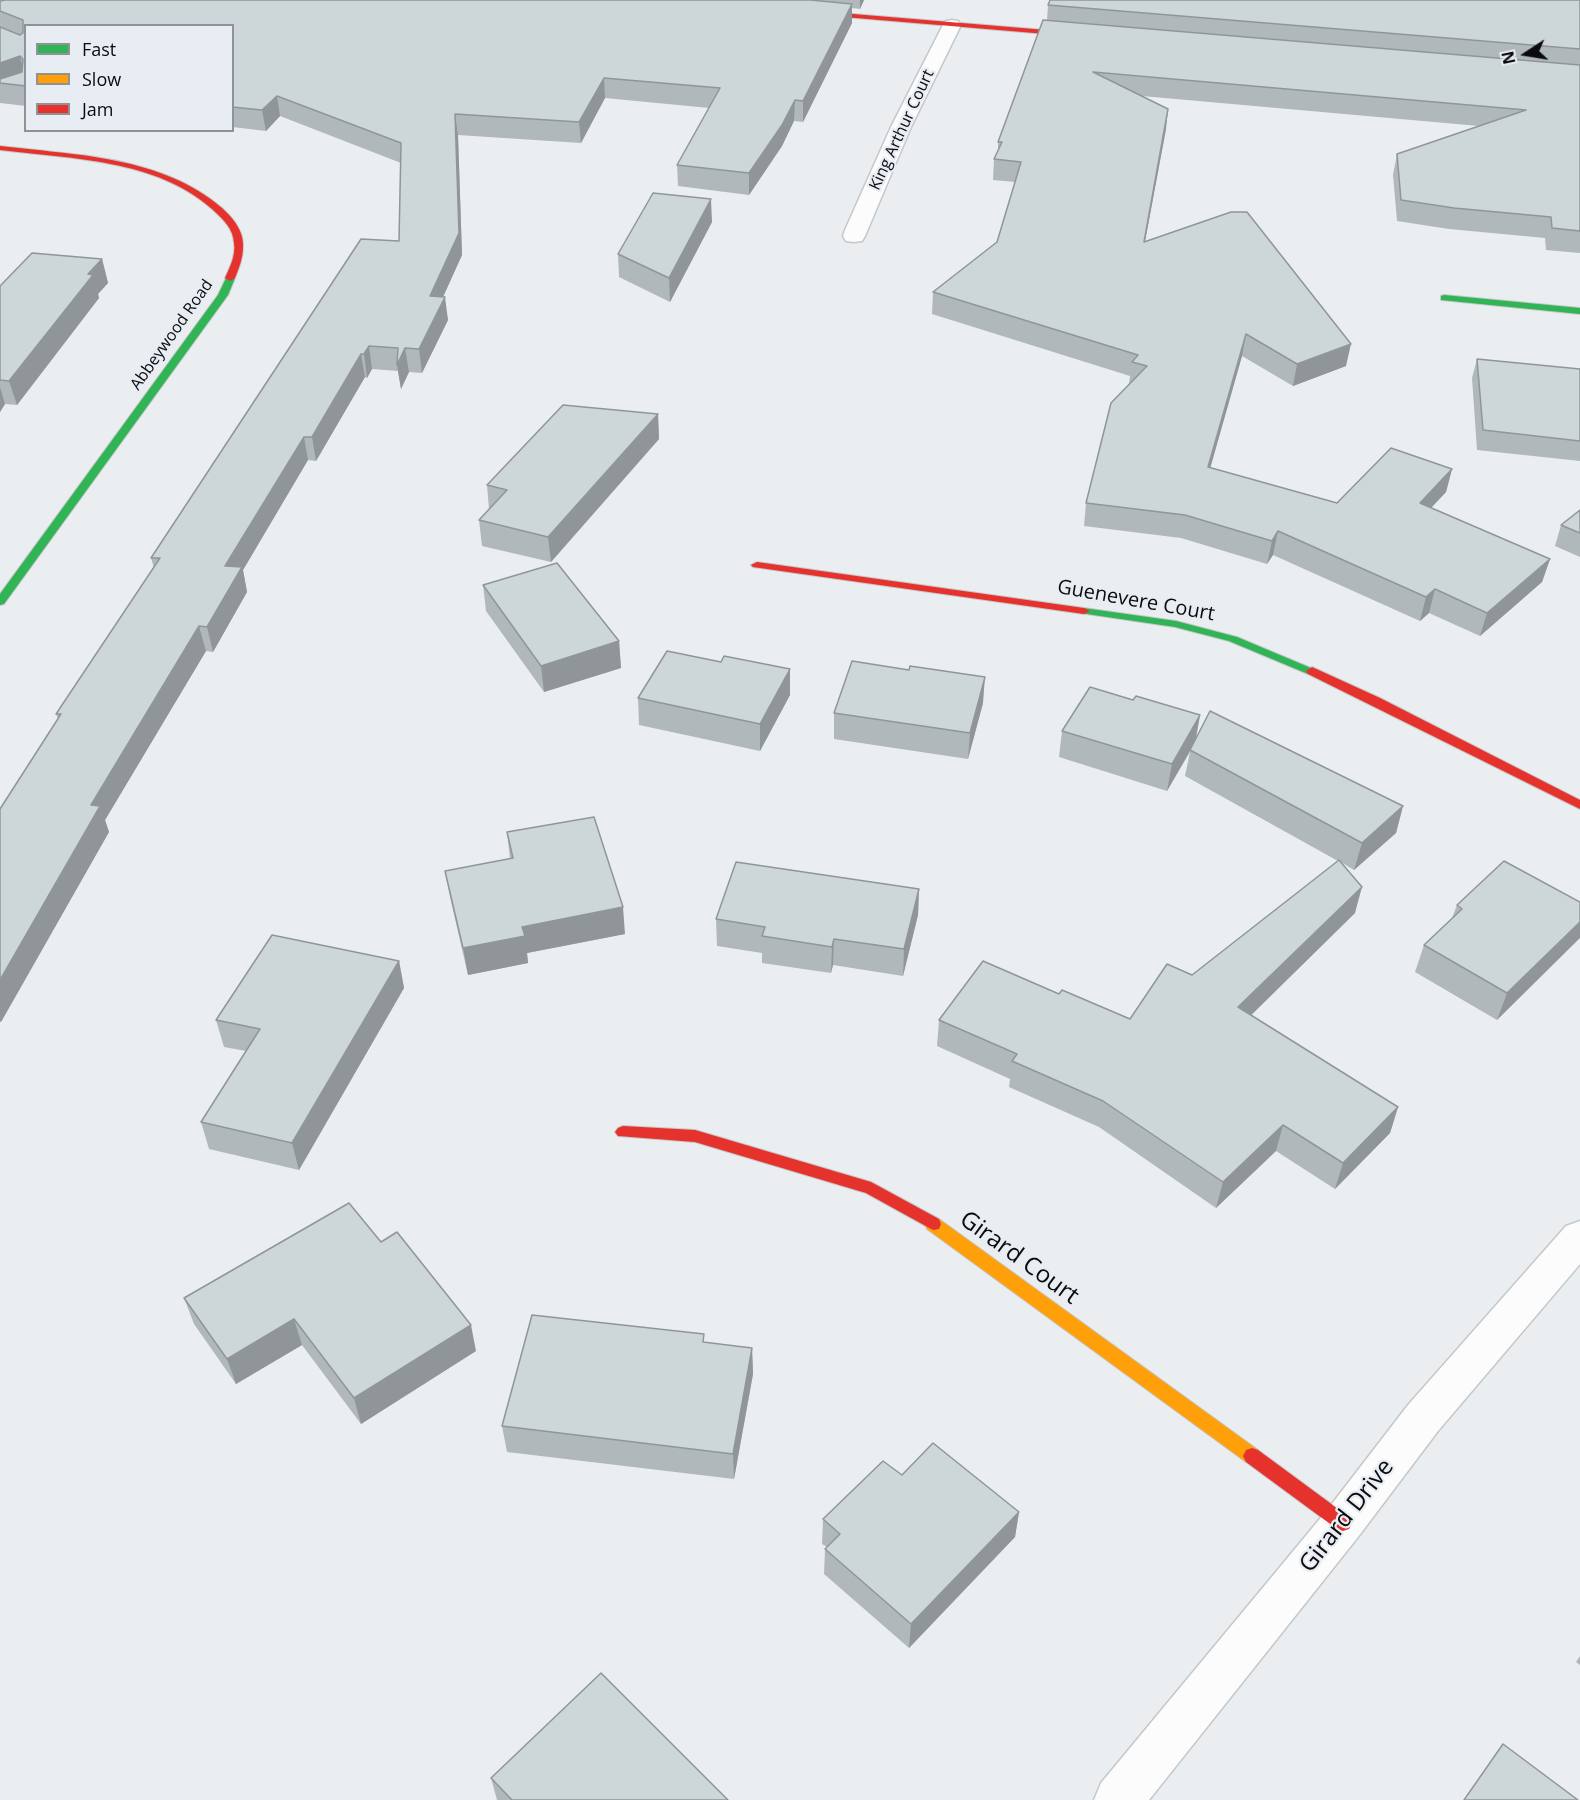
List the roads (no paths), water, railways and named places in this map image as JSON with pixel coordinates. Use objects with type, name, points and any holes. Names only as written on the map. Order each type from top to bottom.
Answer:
[{"type":"street","points":[[791,11],[1094,36]]},
{"type":"street","name":"King Arthur Court","points":[[854,236],[884,161],[952,25]]},
{"type":"street","name":"Abbeywood Road","points":[[0,148],[140,170],[173,179],[210,198],[225,212],[236,231],[239,251],[223,295],[0,602]]},
{"type":"street","points":[[1444,298],[1580,311]]},
{"type":"street","name":"Guenevere Court","points":[[757,565],[1176,624],[1233,639],[1287,660],[1376,702],[1580,805]]},
{"type":"street","name":"Girard Court","points":[[622,1132],[694,1136],[871,1188],[948,1233],[1343,1522]]},
{"type":"street","name":"Girard Drive","points":[[1118,1800],[1343,1522],[1423,1418],[1580,1237]]}]
